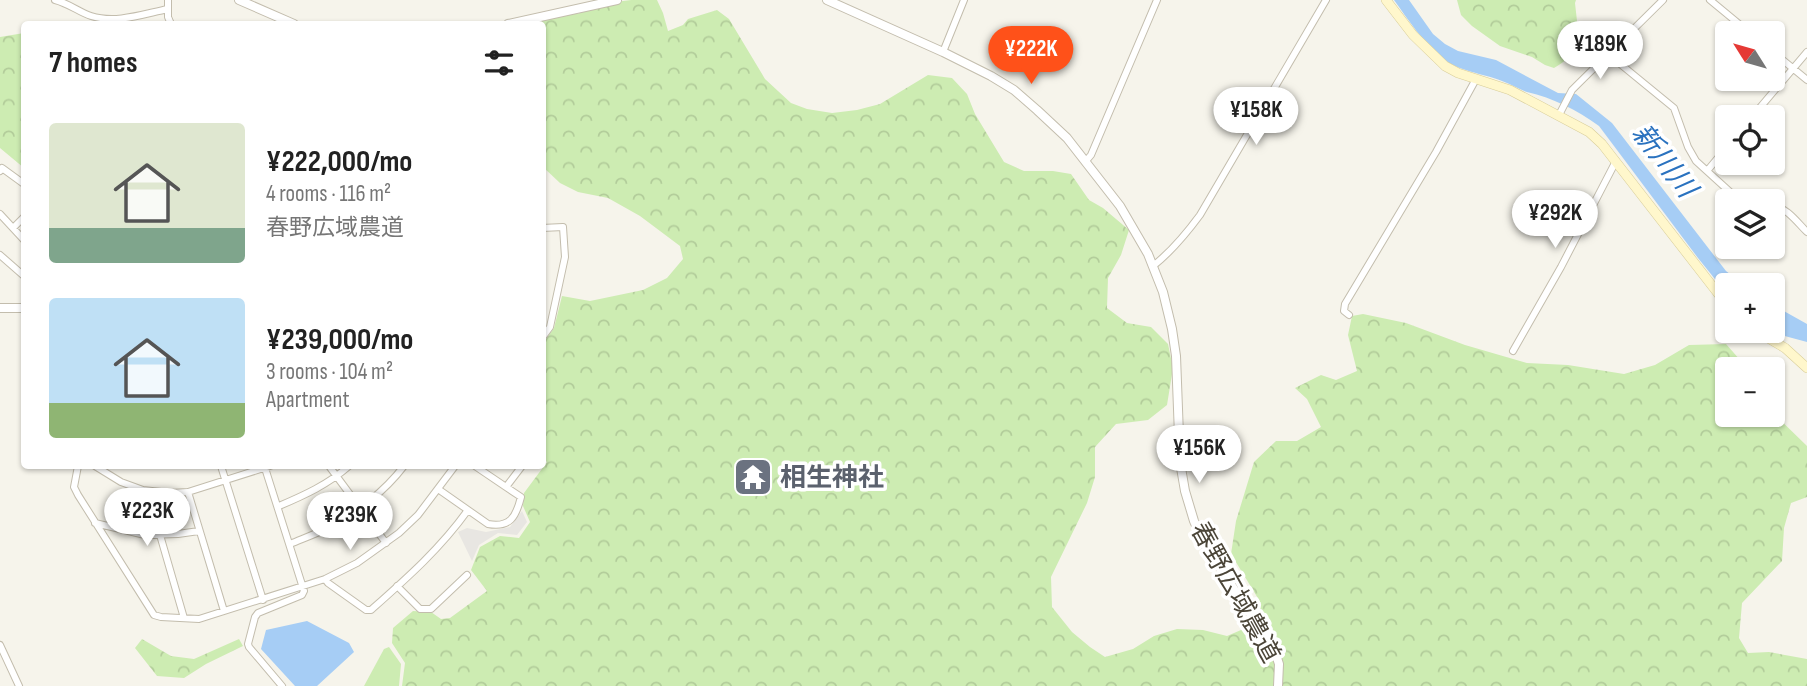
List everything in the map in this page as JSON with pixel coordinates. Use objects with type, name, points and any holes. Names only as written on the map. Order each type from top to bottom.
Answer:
[{"type":"main road","points":[[1386,0],[1413,35],[1451,70],[1510,90],[1559,113],[1589,132],[1616,160],[1715,289]]},
{"type":"main road","points":[[1776,343],[1807,368]]},
{"type":"street","points":[[55,0],[91,16],[108,19],[167,9]]},
{"type":"street","points":[[168,0],[170,21]]},
{"type":"street","points":[[239,0],[287,21]]},
{"type":"street","points":[[521,21],[617,0]]},
{"type":"street","name":"春野広域農道","points":[[827,0],[943,52],[1014,90],[1067,138],[1120,206],[1148,254],[1163,292],[1172,329],[1176,356],[1180,462],[1191,511],[1204,543],[1275,652],[1279,664],[1278,686]]},
{"type":"street","points":[[943,52],[964,0]]},
{"type":"street","points":[[1086,162],[1157,0]]},
{"type":"street","points":[[1153,266],[1186,235],[1200,215],[1326,0]]},
{"type":"street","points":[[1559,113],[1572,90],[1663,0]]},
{"type":"street","points":[[1710,0],[1735,21]]},
{"type":"street","points":[[1762,105],[1807,52]]},
{"type":"street","points":[[1608,54],[1674,108],[1696,161],[1727,189]]},
{"type":"street","points":[[1785,62],[1807,80]]},
{"type":"street","points":[[1349,314],[1344,311],[1345,304],[1436,152],[1476,79]]},
{"type":"street","points":[[1513,351],[1561,267],[1616,160]]},
{"type":"street","points":[[1707,171],[1715,161]]},
{"type":"street","points":[[0,171],[2,169],[21,182]]},
{"type":"street","points":[[1785,210],[1807,232]]},
{"type":"street","points":[[0,214],[21,237]]},
{"type":"street","points":[[13,228],[21,220]]},
{"type":"street","points":[[546,228],[563,227],[565,257],[550,327],[546,332]]},
{"type":"street","points":[[0,254],[21,273]]},
{"type":"street","points":[[0,308],[21,309]]},
{"type":"street","points":[[77,469],[74,487],[154,615],[200,619],[325,579],[357,563],[386,543],[418,515],[453,469]]},
{"type":"street","points":[[98,469],[143,490],[170,493],[188,492],[261,469]]},
{"type":"street","points":[[222,469],[263,600]]},
{"type":"street","points":[[269,469],[304,591],[302,595],[258,612],[248,644],[282,686]]},
{"type":"street","points":[[331,469],[386,543]]},
{"type":"street","points":[[279,506],[309,494],[345,469]]},
{"type":"street","points":[[290,544],[328,528],[360,508],[401,469]]},
{"type":"street","points":[[438,489],[488,524],[498,526],[509,523],[518,510],[521,497],[479,469]]},
{"type":"street","points":[[506,487],[520,469]]},
{"type":"street","points":[[188,492],[225,611]]},
{"type":"street","points":[[325,579],[366,610],[371,610],[430,557],[468,510]]},
{"type":"street","points":[[96,523],[145,534],[199,531]]},
{"type":"street","points":[[160,535],[184,618]]},
{"type":"street","points":[[397,586],[420,609],[431,609],[467,575]]},
{"type":"street","points":[[0,645],[19,686]]},
{"type":"green space","points":[[657,0],[668,31],[683,25],[688,19],[717,10],[729,19],[765,79],[791,103],[807,109],[832,113],[857,110],[880,104],[928,75],[952,78],[967,94],[975,114],[1004,162],[1024,171],[1071,174],[1089,200],[1129,230],[1121,255],[1108,278],[1107,308],[1127,323],[1151,327],[1168,344],[1173,368],[1167,405],[1148,420],[1116,424],[1095,447],[1095,477],[1087,503],[1051,577],[1052,607],[1072,632],[1105,657],[1133,649],[1154,636],[1177,629],[1203,630],[1227,636],[1248,627],[1259,600],[1231,554],[1236,521],[1254,462],[1276,441],[1297,441],[1321,427],[1307,399],[1295,388],[1321,375],[1336,380],[1357,371],[1348,335],[1352,316],[1363,314],[1406,323],[1465,345],[1527,363],[1568,365],[1624,374],[1655,365],[1689,345],[1726,344],[1737,357],[1715,357],[1715,427],[1785,427],[1785,425],[1807,446],[1807,497],[1791,503],[1784,528],[1782,561],[1742,603],[1739,638],[1748,653],[1769,652],[1807,659],[1807,686],[402,686],[405,663],[392,643],[393,628],[413,611],[431,612],[441,619],[450,618],[487,591],[471,570],[480,547],[500,536],[519,538],[530,522],[523,506],[524,493],[542,469],[546,469],[546,339],[554,328],[562,296],[590,301],[643,290],[667,278],[683,259],[680,246],[640,216],[608,198],[578,192],[560,183],[546,170],[546,21],[540,21],[558,14],[577,14],[607,3]]},
{"type":"green space","points":[[1457,0],[1576,0],[1578,32],[1575,48],[1564,62],[1554,68],[1545,65],[1532,57],[1500,46],[1472,26],[1461,15]]},
{"type":"green space","points":[[21,34],[21,166],[0,148],[0,37]]},
{"type":"green space","points":[[142,639],[171,656],[194,659],[239,639],[243,646],[184,678],[157,676],[135,648]]},
{"type":"green space","points":[[389,647],[401,664],[399,686],[364,686],[384,649]]},
{"type":"shaded area","points":[[522,511],[527,522],[517,535],[498,533],[479,545],[472,561],[458,532],[467,528],[486,532],[510,527]]},
{"type":"water","points":[[1394,0],[1409,0],[1433,34],[1458,51],[1496,60],[1558,93],[1576,94],[1612,123],[1715,259],[1729,273],[1715,273],[1715,279],[1599,126],[1555,101],[1449,63],[1422,38]]},
{"type":"water","points":[[1785,312],[1807,324],[1807,342],[1785,336]]},
{"type":"water","points":[[307,621],[349,643],[354,652],[317,686],[295,686],[261,649],[266,630]]},
{"type":"place","name":"相生神社","points":[[753,477]]},
{"type":"water label","name":"新川川","points":[[1665,160]]}]
